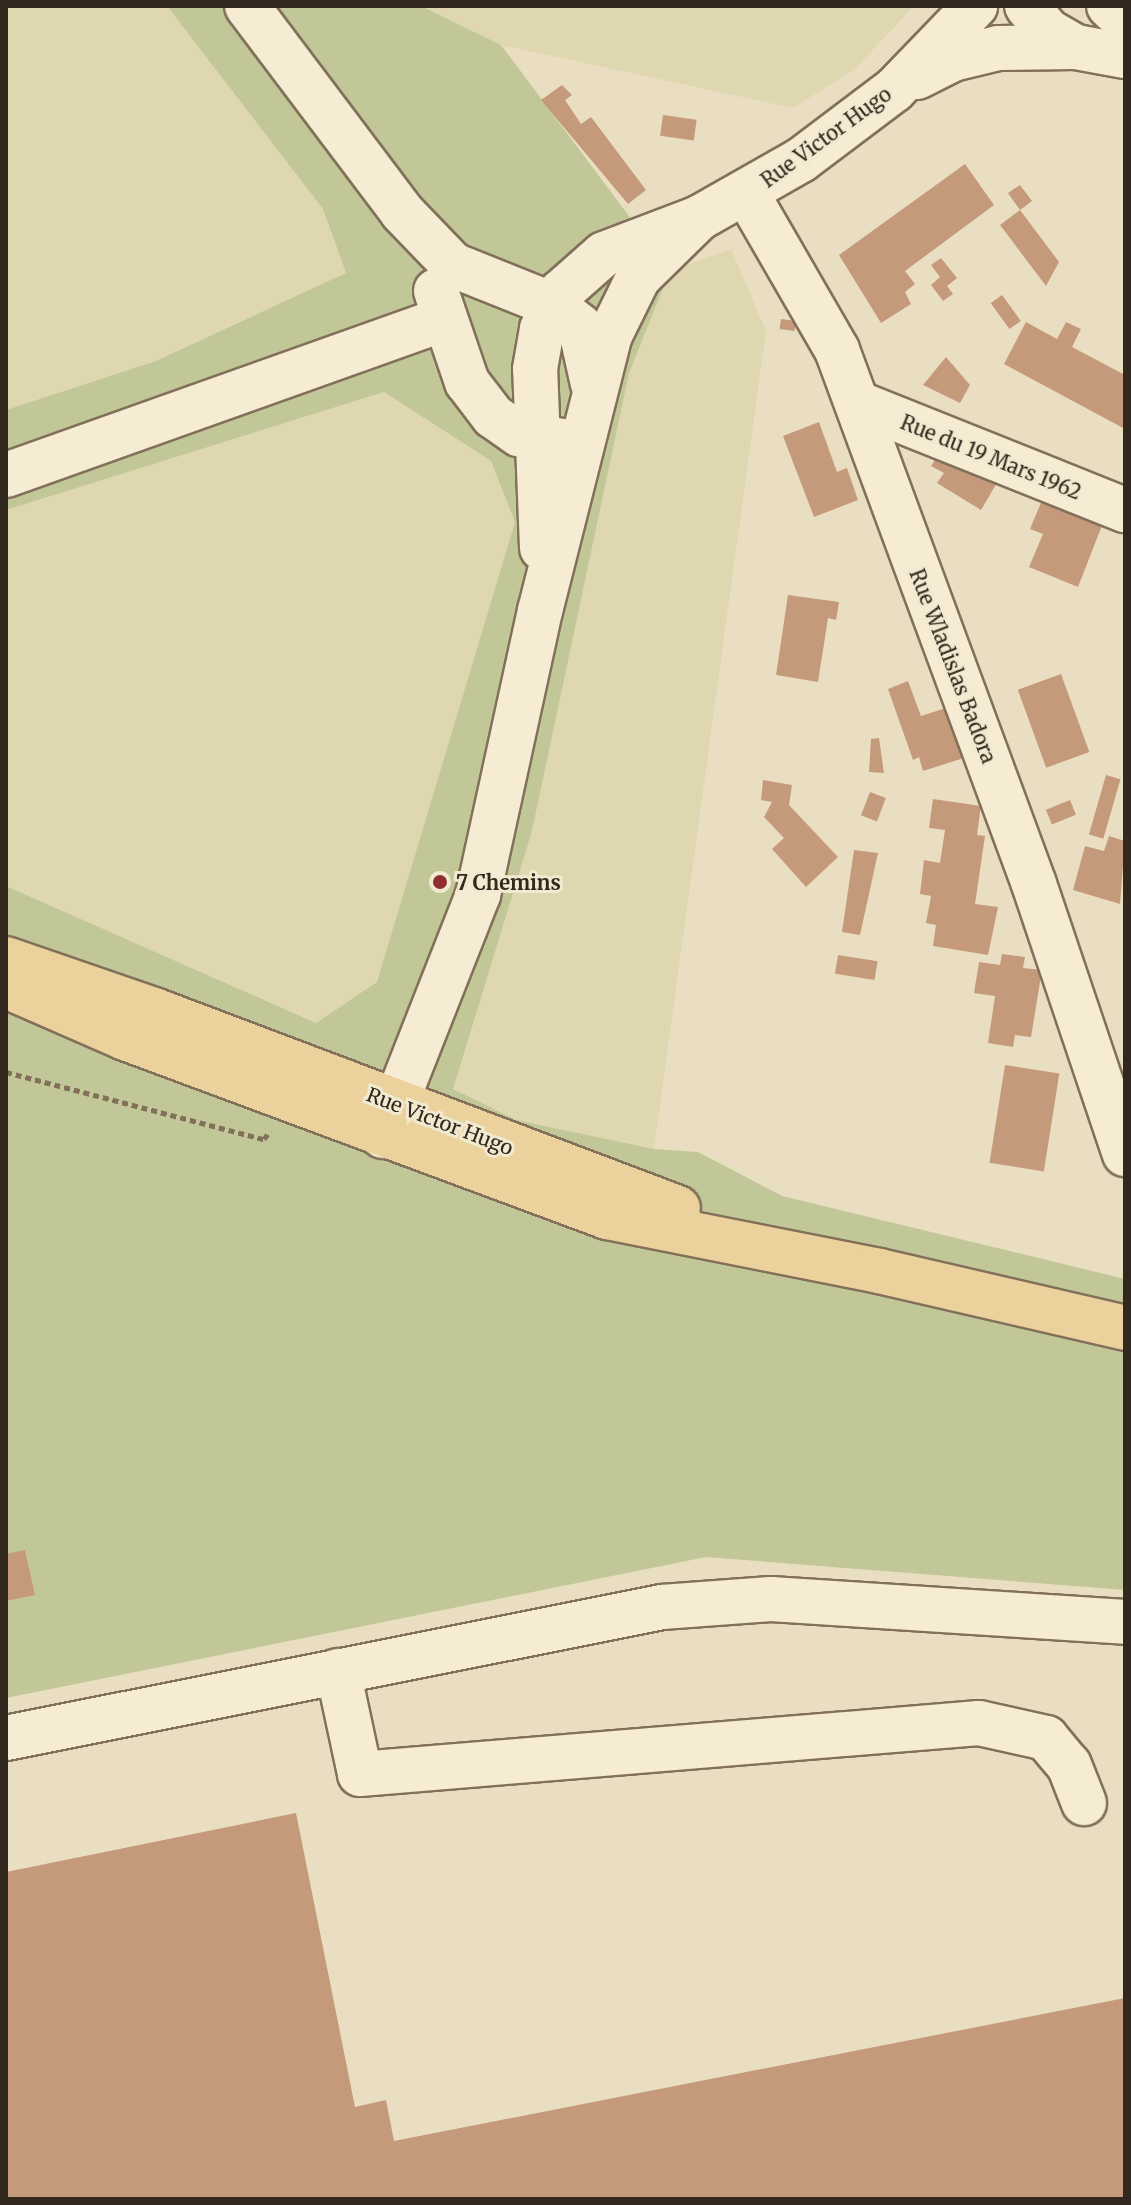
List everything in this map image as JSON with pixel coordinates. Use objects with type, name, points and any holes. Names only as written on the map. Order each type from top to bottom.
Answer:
[{"type":"main road","name":"Rue Victor Hugo","points":[[6,959],[154,1010],[607,1217],[879,1271],[1125,1328]]},
{"type":"main road","name":"Rue Victor Hugo","points":[[6,986],[292,1102],[389,1120]]},
{"type":"street","points":[[247,6],[402,212],[464,273],[553,305],[580,326],[588,344],[595,394]]},
{"type":"street","name":"Rue Victor Hugo","points":[[699,218],[747,194],[826,143],[894,90],[975,6]]},
{"type":"street","points":[[1027,6],[1048,31],[1076,47]]},
{"type":"street","points":[[1109,6],[1125,21]]},
{"type":"street","points":[[894,90],[975,52],[1076,47],[1125,56]]},
{"type":"street","name":"Rue Wladislas Badora","points":[[747,194],[828,330],[857,403],[1034,884],[1125,1154]]},
{"type":"street","points":[[402,212],[430,271],[459,364],[476,396],[507,427],[537,439],[585,436]]},
{"type":"street","points":[[540,611],[543,513],[537,439],[537,349],[553,305],[570,281],[604,254],[699,218]]},
{"type":"street","points":[[389,1120],[478,895],[540,611],[610,335],[629,293],[662,249],[699,218]]},
{"type":"street","points":[[6,475],[444,319]]},
{"type":"street","name":"Rue du 19 Mars 1962","points":[[857,403],[1125,510]]},
{"type":"street","points":[[6,1738],[603,1617],[716,1602],[786,1600],[1125,1622]]},
{"type":"street","points":[[338,1671],[360,1774],[979,1723],[1046,1738],[1069,1765],[1084,1803]]},
{"type":"path","points":[[6,1072],[264,1139],[292,1102]]},
{"type":"shaded area","points":[[6,6],[167,6],[323,209],[346,274],[156,361],[6,410]]},
{"type":"shaded area","points":[[421,6],[914,6],[854,70],[793,108],[501,45]]},
{"type":"shaded area","points":[[731,249],[766,331],[654,1149],[516,1120],[452,1089],[532,831],[629,373],[670,271]]},
{"type":"shaded area","points":[[384,392],[491,461],[515,522],[377,982],[316,1023],[6,886],[6,510]]},
{"type":"green space","points":[[167,6],[421,6],[501,45],[670,271],[629,373],[532,831],[453,1089],[516,1120],[654,1149],[698,1152],[782,1196],[1125,1279],[1125,1590],[706,1557],[6,1698],[6,886],[316,1023],[377,982],[515,522],[491,461],[384,392],[6,510],[6,410],[156,361],[346,273],[323,209]]},
{"type":"building","points":[[562,85],[572,95],[565,100],[581,124],[591,117],[646,190],[628,204],[541,100]]},
{"type":"building","points":[[663,115],[697,120],[694,141],[660,136]]},
{"type":"building","points":[[965,164],[994,205],[905,271],[915,284],[905,292],[911,304],[881,323],[839,255]]},
{"type":"building","points":[[1020,185],[1032,201],[1020,210],[1008,193]]},
{"type":"building","points":[[1020,210],[1059,262],[1046,286],[1000,225]]},
{"type":"building","points":[[941,258],[957,278],[947,286],[953,294],[943,301],[931,285],[940,277],[931,265]]},
{"type":"building","points":[[1002,295],[1021,321],[1009,329],[991,303]]},
{"type":"building","points":[[781,319],[796,321],[794,331],[780,329]]},
{"type":"building","points":[[1026,322],[1057,339],[1066,322],[1081,329],[1072,347],[1125,375],[1125,429],[1004,364]]},
{"type":"building","points":[[946,357],[970,385],[960,403],[923,385]]},
{"type":"building","points":[[819,422],[837,472],[847,468],[858,500],[814,517],[783,436]]},
{"type":"building","points":[[943,447],[998,481],[981,510],[937,483],[944,473],[931,466]]},
{"type":"building","points":[[1043,498],[1103,523],[1078,587],[1029,567],[1043,534],[1030,529]]},
{"type":"building","points":[[788,595],[839,602],[836,620],[828,618],[818,682],[776,675]]},
{"type":"building","points":[[1061,674],[1089,752],[1046,768],[1018,690]]},
{"type":"building","points":[[908,681],[921,716],[946,708],[964,758],[923,771],[919,757],[913,760],[888,689]]},
{"type":"building","points":[[879,738],[884,773],[869,772],[871,739]]},
{"type":"building","points":[[1106,775],[1120,779],[1103,839],[1089,835]]},
{"type":"building","points":[[763,780],[792,785],[789,805],[838,857],[806,887],[772,849],[784,838],[764,817],[772,802],[761,800]]},
{"type":"building","points":[[870,792],[886,798],[877,821],[861,815]]},
{"type":"building","points":[[933,799],[981,806],[977,835],[985,836],[975,904],[998,907],[988,955],[933,946],[936,925],[926,923],[931,896],[920,894],[924,860],[940,863],[945,830],[929,828]]},
{"type":"building","points":[[1070,800],[1076,815],[1052,825],[1046,810]]},
{"type":"building","points":[[1109,836],[1125,841],[1120,904],[1073,890],[1085,846],[1104,851]]},
{"type":"building","points":[[854,850],[878,853],[860,935],[842,932]]},
{"type":"building","points":[[1002,954],[1025,957],[1023,968],[1042,970],[1031,1037],[1015,1035],[1013,1047],[988,1043],[995,996],[974,993],[979,962],[1000,965]]},
{"type":"building","points":[[838,955],[878,961],[875,980],[835,974]]},
{"type":"building","points":[[1005,1065],[1059,1074],[1044,1171],[990,1163]]},
{"type":"building","points":[[25,1550],[35,1595],[6,1601],[6,1554]]},
{"type":"building","points":[[296,1813],[355,2107],[386,2100],[394,2141],[1125,1998],[1125,2199],[6,2199],[6,1872]]},
{"type":"place","name":"7 Chemins","points":[[440,882]]}]
